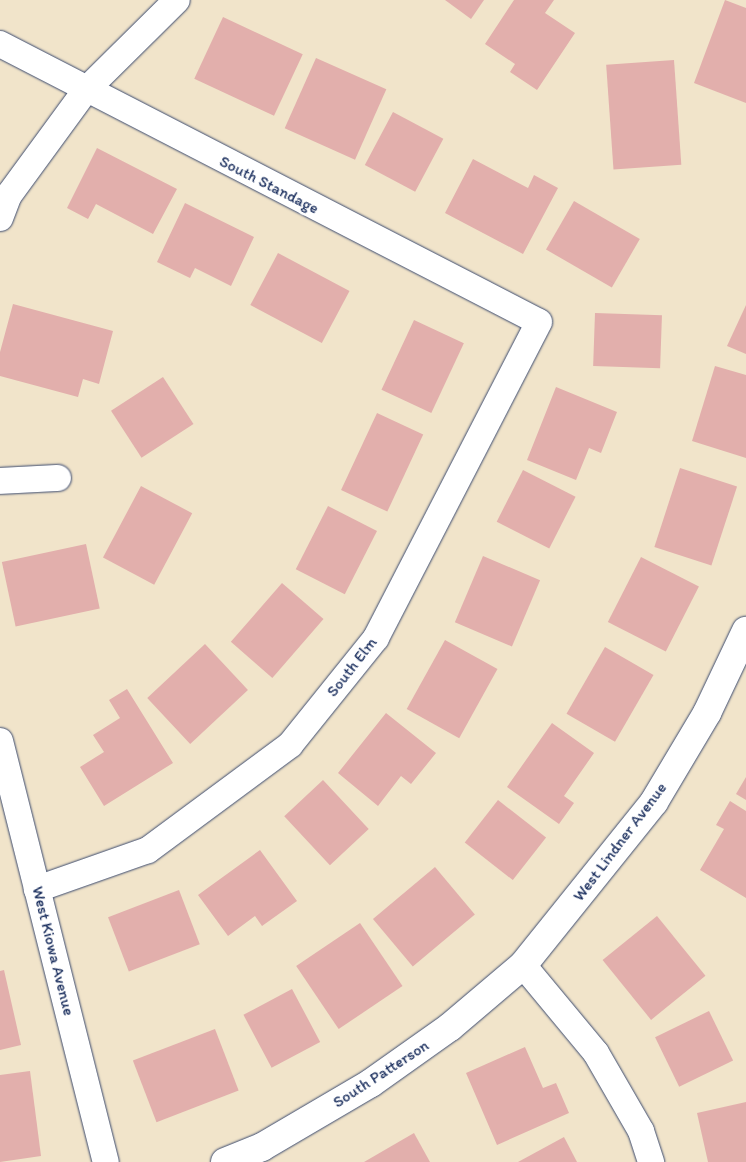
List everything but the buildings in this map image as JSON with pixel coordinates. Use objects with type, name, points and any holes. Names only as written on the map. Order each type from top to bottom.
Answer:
[{"type":"street","points":[[0,218],[9,195],[85,91],[177,0]]},
{"type":"street","name":"South Standage","points":[[0,44],[85,91],[539,322]]},
{"type":"street","name":"South Elm","points":[[38,889],[148,850],[290,745],[376,638],[539,322]]},
{"type":"street","points":[[0,481],[58,478]]},
{"type":"street","name":"West Lindner Avenue","points":[[523,965],[654,802],[707,713],[746,631]]},
{"type":"street","name":"West Kiowa Avenue","points":[[0,741],[106,1162]]},
{"type":"street","points":[[523,965],[596,1053],[641,1131],[651,1162]]},
{"type":"street","name":"South Patterson","points":[[225,1162],[262,1147],[371,1083],[450,1027],[523,965]]}]
